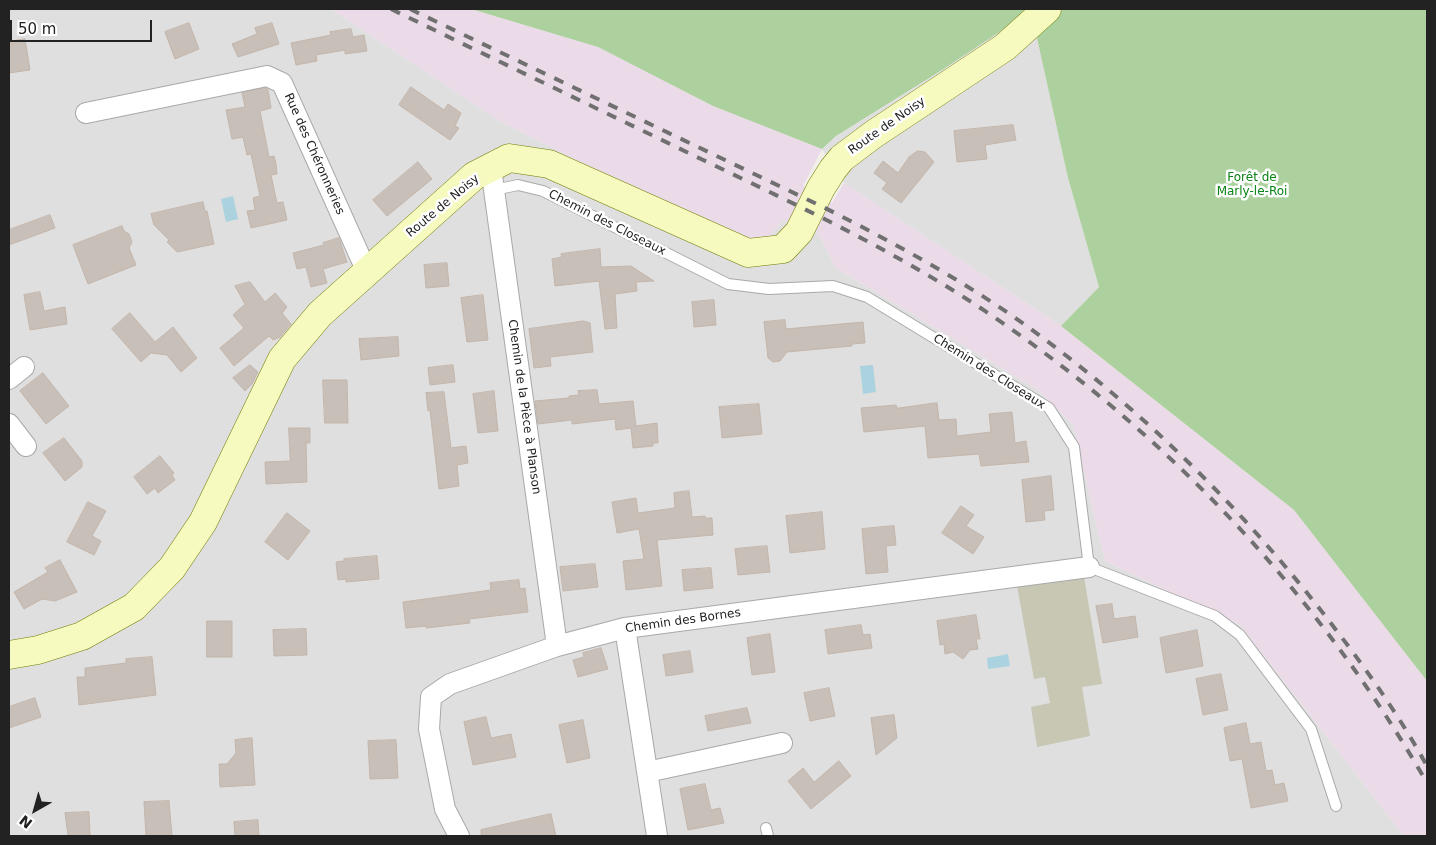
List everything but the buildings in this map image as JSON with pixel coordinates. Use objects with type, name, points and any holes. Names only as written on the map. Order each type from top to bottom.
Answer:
[{"type":"street","name":"Route de Noisy","points":[[9,655],[38,650],[82,636],[134,607],[172,568],[203,522],[282,359],[320,314],[474,176],[492,179],[509,158],[548,164],[748,252],[782,249],[799,232],[832,169],[842,158],[874,134],[1005,47],[1047,9]]},
{"type":"street","name":"Rue des Chéronneries","points":[[86,113],[267,76],[282,83],[366,272]]},
{"type":"street","name":"Chemin de la Pièce à Planson","points":[[492,179],[557,646]]},
{"type":"street","points":[[9,424],[26,446]]},
{"type":"street","name":"Chemin des Bornes","points":[[459,836],[445,809],[429,729],[432,697],[450,684],[557,646],[625,628],[1089,567]]},
{"type":"street","points":[[625,628],[657,836]]},
{"type":"street","points":[[647,772],[782,742]]},
{"type":"lane","name":"Chemin des Closeaux","points":[[492,179],[543,190],[728,284],[769,289],[833,286],[867,297],[1050,408],[1074,447],[1089,567]]},
{"type":"lane","points":[[1089,567],[1215,616],[1240,635],[1311,729],[1336,806]]},
{"type":"shaded area","points":[[9,9],[331,9],[498,120],[711,229],[770,236],[783,220],[819,234],[836,268],[1038,390],[1073,425],[1105,561],[1240,625],[1404,836],[9,836]]},
{"type":"shaded area","points":[[331,9],[471,9],[598,47],[713,106],[822,149],[803,186],[832,203],[844,183],[1061,326],[1294,510],[1427,681],[1427,836],[1404,836],[1240,625],[1105,561],[1073,425],[1038,390],[836,268],[819,234],[783,220],[770,236],[753,241],[711,229],[498,120]]},
{"type":"shaded area","points":[[1031,10],[1068,178],[1099,287],[1061,326],[844,183],[822,149],[836,136],[942,70]]},
{"type":"shaded area","points":[[1084,577],[1102,684],[1082,687],[1090,736],[1037,747],[1031,707],[1050,703],[1045,677],[1034,679],[1017,586]]},
{"type":"green space","name":"Forêt de Marly-le-Roi","points":[[471,9],[1427,9],[1427,681],[1294,510],[1061,326],[1099,287],[1068,178],[1031,11],[942,70],[836,136],[822,149],[713,106],[598,47]]},
{"type":"water","points":[[233,196],[238,219],[226,222],[221,199]]},
{"type":"water","points":[[873,365],[876,392],[863,394],[860,366]]},
{"type":"water","points":[[1008,654],[1010,666],[988,669],[987,658]]},
{"type":"railway","points":[[391,9],[844,229],[914,267],[982,309],[1049,356],[1113,407],[1174,462],[1232,520],[1286,581],[1337,646],[1384,713],[1427,783]]},
{"type":"railway","points":[[410,9],[870,231],[967,287],[1014,317],[1059,350],[1145,421],[1225,499],[1262,540],[1333,626],[1383,694],[1427,766]]}]
